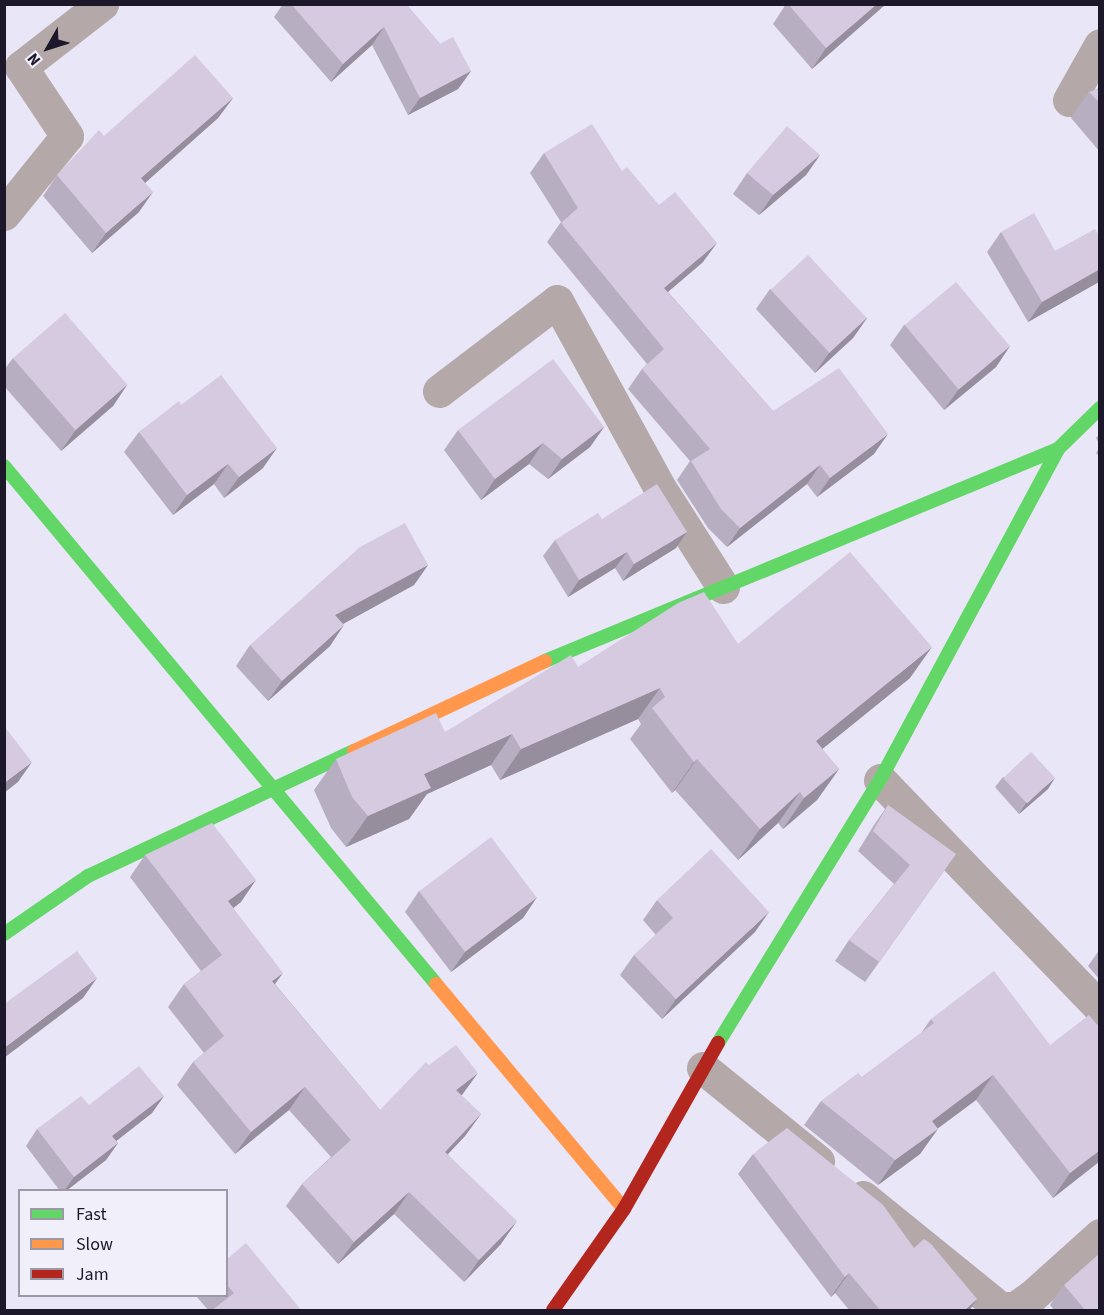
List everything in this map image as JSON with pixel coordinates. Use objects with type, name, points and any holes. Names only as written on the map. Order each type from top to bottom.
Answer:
[{"type":"street","points":[[4,214],[67,136],[21,68],[102,4]]},
{"type":"street","points":[[1069,100],[1100,45]]},
{"type":"street","points":[[439,391],[557,301],[658,485],[723,587]]},
{"type":"street","points":[[553,1311],[624,1209],[703,1068],[880,780],[1058,449],[1100,408]]},
{"type":"street","points":[[4,934],[88,876],[568,650],[1058,449]]},
{"type":"street","points":[[4,466],[624,1209]]},
{"type":"street","points":[[880,780],[1100,1008]]},
{"type":"street","points":[[703,1068],[1000,1308],[1015,1308],[1031,1297],[1100,1235]]},
{"type":"building","points":[[291,4],[406,4],[440,44],[453,37],[471,71],[420,98],[384,27],[343,64]]},
{"type":"building","points":[[788,4],[877,4],[826,48]]},
{"type":"building","points":[[195,55],[233,98],[141,178],[153,192],[106,233],[57,175],[99,130],[104,136]]},
{"type":"building","points":[[1100,86],[1100,103],[1089,92]]},
{"type":"building","points":[[592,124],[622,171],[627,167],[659,205],[675,192],[717,243],[664,288],[773,411],[839,368],[888,434],[830,478],[820,465],[740,528],[721,509],[691,461],[710,449],[642,369],[664,349],[561,223],[578,208],[544,153]]},
{"type":"building","points":[[787,126],[820,155],[773,195],[747,173]]},
{"type":"building","points":[[1034,213],[1055,251],[1095,229],[1100,237],[1100,269],[1042,302],[1001,232]]},
{"type":"building","points":[[808,255],[867,318],[829,353],[771,290]]},
{"type":"building","points":[[956,282],[1010,346],[959,389],[905,325]]},
{"type":"building","points":[[65,313],[127,385],[75,430],[13,358]]},
{"type":"building","points":[[553,359],[604,427],[562,459],[543,443],[495,479],[458,430]]},
{"type":"building","points":[[221,375],[277,448],[239,477],[228,464],[187,495],[139,432],[179,401],[181,405]]},
{"type":"building","points":[[657,484],[687,532],[634,564],[627,552],[579,580],[555,540],[598,513],[602,519]]},
{"type":"building","points":[[405,523],[428,565],[335,615],[344,625],[282,681],[250,645],[360,547]]},
{"type":"building","points":[[850,552],[932,647],[816,741],[839,769],[804,798],[800,792],[760,829],[697,759],[694,762],[652,708],[665,697],[660,688],[521,749],[512,734],[424,774],[431,788],[368,816],[352,797],[336,759],[436,713],[445,732],[571,655],[578,667],[678,603],[704,592],[738,644]]},
{"type":"building","points":[[4,726],[32,762],[4,783]]},
{"type":"building","points":[[1031,752],[1055,778],[1027,804],[1003,778]]},
{"type":"building","points":[[888,805],[956,854],[879,962],[849,940],[910,865],[873,831]]},
{"type":"building","points":[[212,823],[256,880],[228,901],[283,973],[272,981],[380,1110],[426,1062],[429,1065],[456,1045],[478,1073],[456,1090],[481,1114],[445,1152],[517,1221],[479,1260],[409,1192],[354,1242],[302,1184],[351,1140],[305,1087],[251,1132],[193,1062],[224,1036],[184,984],[222,955],[145,855]]},
{"type":"building","points":[[491,837],[537,898],[465,952],[419,891]]},
{"type":"building","points":[[711,849],[769,912],[676,999],[634,955],[673,918],[657,900]]},
{"type":"building","points":[[77,951],[97,978],[4,1048],[4,1004]]},
{"type":"building","points":[[994,971],[1050,1045],[1089,1015],[1100,1028],[1100,1150],[1070,1173],[993,1075],[932,1121],[938,1129],[895,1160],[821,1101],[858,1073],[862,1077],[934,1023],[931,1019]]},
{"type":"building","points":[[139,1066],[164,1096],[112,1136],[118,1143],[74,1177],[37,1129],[81,1096],[89,1105]]},
{"type":"building","points":[[787,1128],[883,1205],[914,1248],[924,1239],[931,1244],[977,1299],[964,1311],[881,1311],[849,1273],[845,1277],[753,1154]]},
{"type":"building","points":[[246,1243],[302,1311],[211,1311],[234,1293],[228,1286],[228,1258]]},
{"type":"building","points":[[1100,1253],[1100,1311],[1086,1311],[1064,1285]]},
{"type":"traffic: fast","points":[[545,661],[1058,449],[1100,408]]},
{"type":"traffic: fast","points":[[718,1043],[880,780],[1058,449]]},
{"type":"traffic: fast","points":[[4,466],[436,984]]},
{"type":"traffic: fast","points":[[4,934],[88,876],[354,751]]},
{"type":"traffic: slow","points":[[354,751],[545,661]]},
{"type":"traffic: slow","points":[[436,984],[624,1209]]},
{"type":"traffic: jam","points":[[553,1310],[624,1209],[718,1043]]}]
